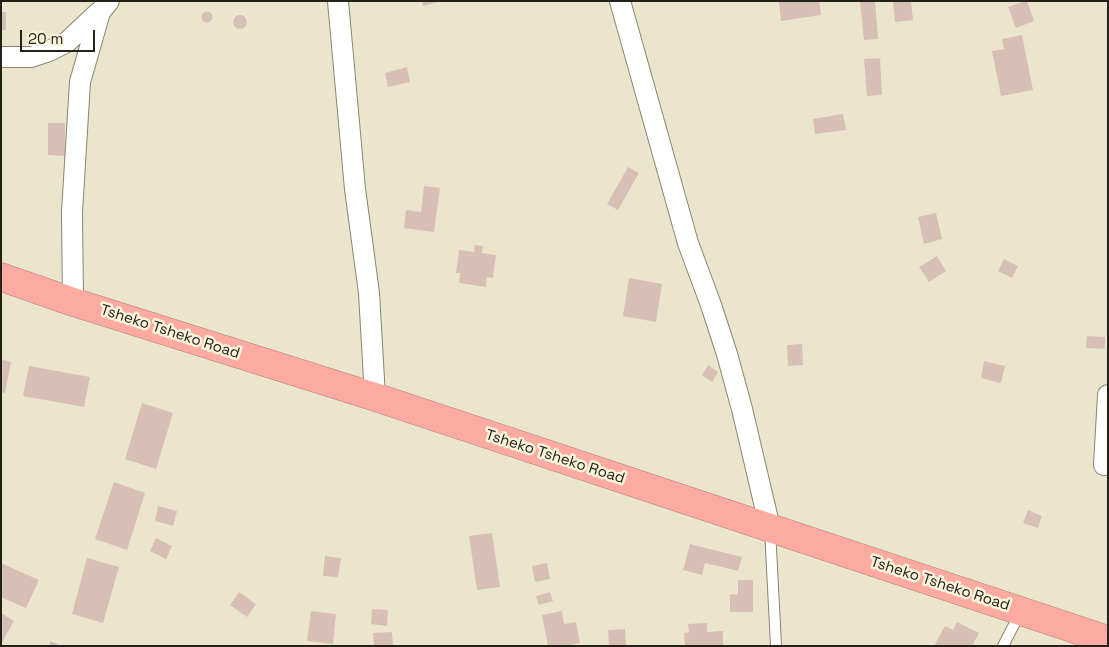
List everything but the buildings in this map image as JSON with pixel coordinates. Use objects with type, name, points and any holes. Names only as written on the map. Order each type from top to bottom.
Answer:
[{"type":"highway","name":"Tsheko Tsheko Road","points":[[1,277],[73,302],[375,397],[1108,640]]},
{"type":"street","points":[[338,1],[354,180],[369,293],[375,397]]},
{"type":"street","points":[[620,1],[688,242],[727,354],[770,528]]},
{"type":"street","points":[[1,57],[31,57],[49,51],[67,42],[104,6]]},
{"type":"street","points":[[73,302],[72,212],[80,82],[104,6]]},
{"type":"street","points":[[1104,465],[1108,395]]},
{"type":"lane","points":[[770,528],[776,646]]},
{"type":"lane","points":[[1003,646],[1021,611]]}]
